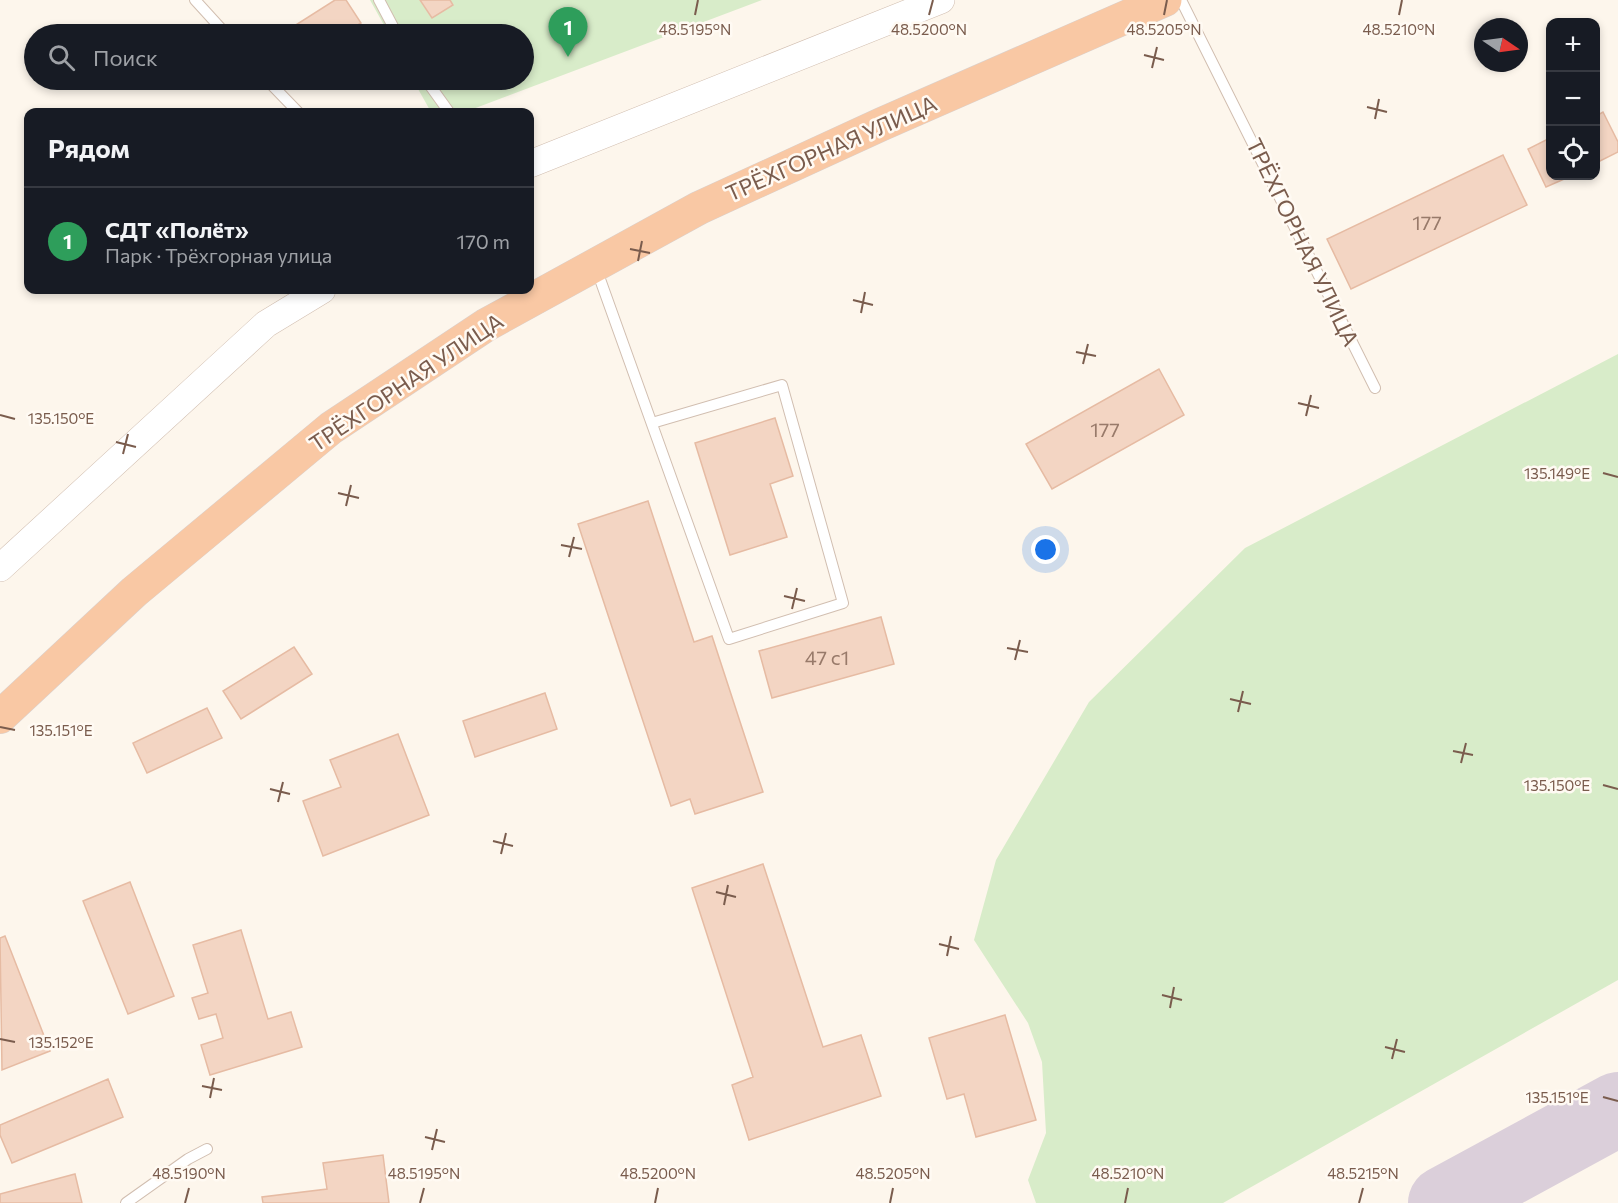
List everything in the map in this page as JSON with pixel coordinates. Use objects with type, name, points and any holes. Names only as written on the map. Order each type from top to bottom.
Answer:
[{"type":"highway","name":"ТРЁХГОРНАЯ УЛИЦА","points":[[0,717],[134,592],[330,428],[486,325],[699,208],[882,124],[1165,0]]},
{"type":"street","points":[[534,162],[941,0]]},
{"type":"street","points":[[0,568],[266,324],[315,294]]},
{"type":"lane","points":[[195,0],[217,24]]},
{"type":"lane","points":[[379,0],[392,24]]},
{"type":"lane","name":"ТРЁХГОРНАЯ УЛИЦА","points":[[1181,0],[1375,388]]},
{"type":"lane","points":[[277,90],[294,108]]},
{"type":"lane","points":[[433,90],[446,108]]},
{"type":"lane","points":[[595,265],[729,639],[843,603],[782,385],[652,423]]},
{"type":"lane","points":[[126,1203],[188,1159],[207,1149]]},
{"type":"green space","points":[[370,0],[762,0],[534,86],[534,24],[383,24]]},
{"type":"green space","points":[[419,90],[523,90],[476,108],[429,108]]},
{"type":"green space","points":[[1618,354],[1618,980],[1223,1203],[1036,1203],[1028,1180],[1046,1133],[1042,1062],[1028,1023],[974,940],[996,860],[1089,702],[1245,548]]},
{"type":"building","points":[[335,0],[346,0],[361,23],[359,24],[297,24]]},
{"type":"building","points":[[420,0],[450,0],[453,5],[432,18]]},
{"type":"building","points":[[1603,112],[1618,142],[1618,152],[1600,161],[1600,126],[1600,114]]},
{"type":"building","points":[[1546,140],[1546,180],[1562,180],[1546,187],[1528,149]]},
{"type":"building","points":[[1503,155],[1527,205],[1351,289],[1327,239]]},
{"type":"building","points":[[1159,369],[1184,415],[1052,489],[1026,444]]},
{"type":"building","points":[[775,418],[793,476],[770,484],[787,537],[730,555],[695,443]]},
{"type":"building","points":[[648,501],[694,642],[712,636],[763,792],[695,814],[690,799],[671,806],[578,524]]},
{"type":"building","points":[[881,617],[894,664],[772,698],[759,651]]},
{"type":"building","points":[[294,647],[312,674],[241,719],[223,691]]},
{"type":"building","points":[[545,693],[557,729],[475,757],[463,721]]},
{"type":"building","points":[[207,708],[222,738],[147,773],[133,743]]},
{"type":"building","points":[[398,734],[429,815],[323,856],[303,801],[341,787],[330,760]]},
{"type":"building","points":[[763,864],[823,1047],[861,1035],[881,1096],[749,1140],[732,1085],[753,1077],[692,888]]},
{"type":"building","points":[[130,882],[174,996],[128,1014],[83,901]]},
{"type":"building","points":[[241,930],[268,1019],[291,1012],[302,1047],[210,1075],[201,1045],[223,1038],[216,1014],[199,1019],[192,998],[208,993],[193,945]]},
{"type":"building","points":[[5,936],[50,1051],[2,1070],[0,938]]},
{"type":"building","points":[[1005,1015],[1036,1120],[976,1137],[964,1094],[947,1099],[929,1038]]},
{"type":"building","points":[[108,1079],[123,1117],[12,1163],[0,1135],[0,1125]]},
{"type":"building","points":[[383,1155],[389,1203],[263,1203],[262,1197],[327,1189],[323,1163]]},
{"type":"building","points":[[75,1174],[82,1203],[0,1203],[0,1194]]},
{"type":"taxiway","points":[[1445,1203],[1618,1109]]},
{"type":"place","name":"СДТ «Полёт»","points":[[568,57]]}]
